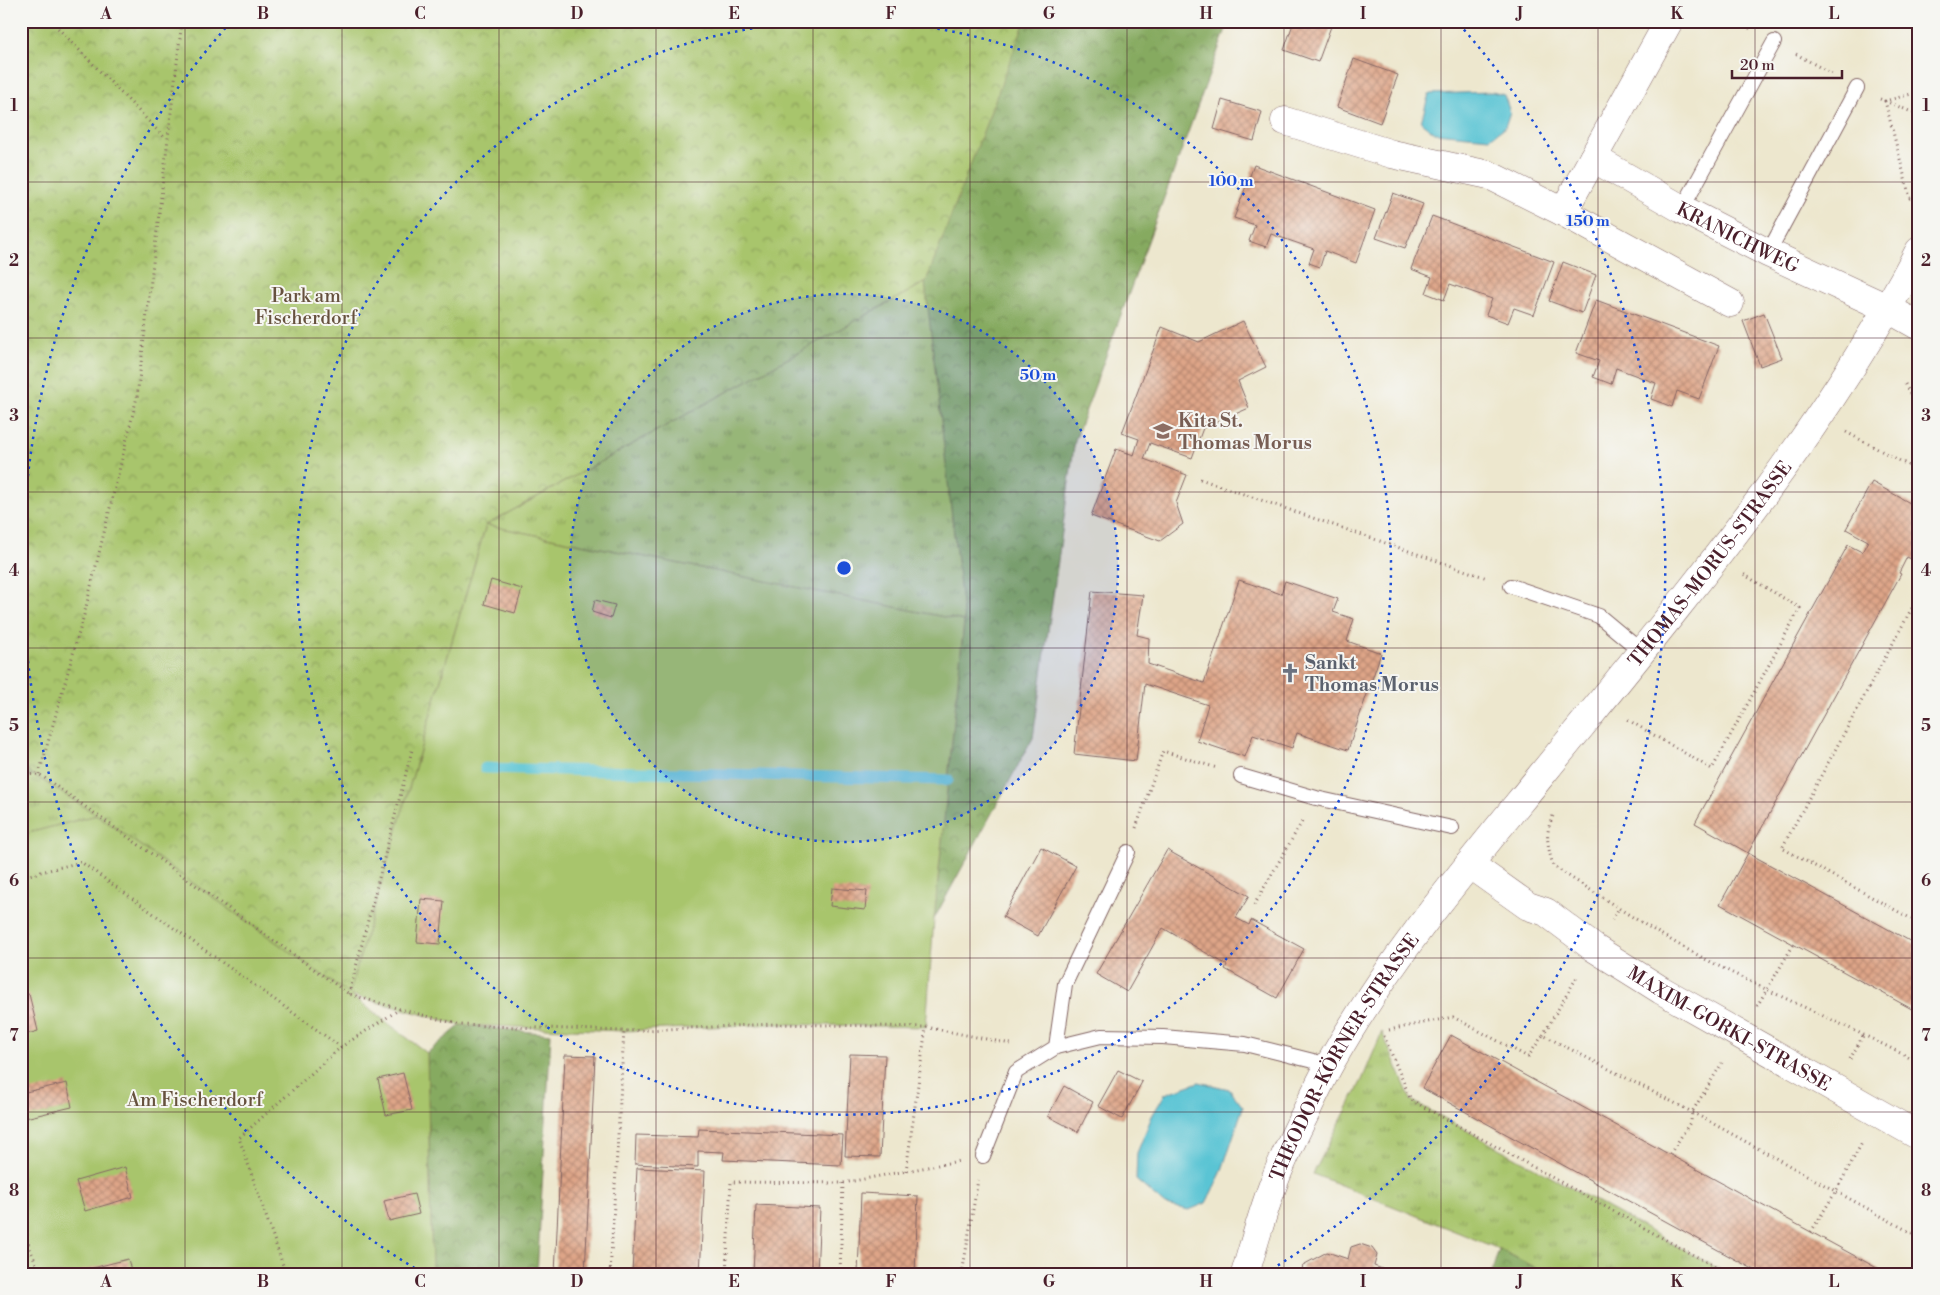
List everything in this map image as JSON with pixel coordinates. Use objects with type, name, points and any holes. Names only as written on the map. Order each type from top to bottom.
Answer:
[{"type":"street","points":[[1563,212],[1669,21]]},
{"type":"street","points":[[1285,121],[1392,154],[1489,175],[1563,212],[1730,303]]},
{"type":"street","name":"KRANICHWEG","points":[[1593,158],[1682,209],[1768,253],[1887,308],[1918,326]]},
{"type":"street","name":"THOMAS-MORUS-STRASSE","points":[[1475,857],[1716,557],[1819,418],[1887,308],[1919,251]]},
{"type":"street","name":"MAXIM-GORKI-STRASSE","points":[[1475,857],[1537,895],[1546,912],[1594,948],[1661,990],[1919,1136]]},
{"type":"street","name":"THEODOR-KÖRNER-STRASSE","points":[[1245,1274],[1283,1159],[1329,1065],[1365,1004],[1415,934],[1475,857]]},
{"type":"lane","points":[[1682,209],[1774,42]]},
{"type":"lane","points":[[1768,253],[1857,88]]},
{"type":"lane","points":[[1511,586],[1599,616],[1641,651]]},
{"type":"lane","points":[[1241,776],[1316,798],[1452,828]]},
{"type":"lane","points":[[1056,1047],[1064,984],[1128,852]]},
{"type":"lane","points":[[983,1156],[1016,1072],[1056,1047],[1101,1036],[1163,1037],[1245,1044],[1329,1065]]},
{"type":"path","points":[[51,21],[167,140]]},
{"type":"path","points":[[39,774],[84,615],[137,397],[182,21]]},
{"type":"path","points":[[1736,21],[1857,88],[1919,115]]},
{"type":"path","points":[[1885,101],[1919,92]]},
{"type":"path","points":[[1885,101],[1910,198],[1919,201]]},
{"type":"path","points":[[1905,384],[1919,411]]},
{"type":"path","points":[[1819,418],[1919,471]]},
{"type":"path","points":[[1200,479],[1511,586]]},
{"type":"path","points":[[1602,700],[1626,718],[1712,769],[1800,608],[1716,557]]},
{"type":"path","points":[[1919,595],[1782,848],[1919,923]]},
{"type":"path","points":[[349,994],[412,750]]},
{"type":"path","points":[[1128,852],[1163,751],[1241,776]]},
{"type":"path","points":[[21,775],[39,774],[349,994],[461,1025],[624,1032],[775,1024],[926,1027],[1019,1046],[1056,1047]]},
{"type":"path","points":[[1254,906],[1316,798]]},
{"type":"path","points":[[1553,814],[1547,828],[1547,845],[1553,866],[1691,952],[1767,990],[1864,1034],[1914,1060],[1919,1066]]},
{"type":"path","points":[[21,877],[81,862],[341,1047]]},
{"type":"path","points":[[1670,1154],[1691,1121],[1692,1112],[1794,944]]},
{"type":"path","points":[[286,1274],[239,1138],[341,1047],[400,1008]]},
{"type":"path","points":[[1728,1274],[1411,1100],[1382,1032],[1453,1017],[1528,1057],[1543,1035],[1692,1112],[1919,1237]]},
{"type":"path","points":[[906,1171],[926,1027]]},
{"type":"path","points":[[610,1274],[624,1032]]},
{"type":"path","points":[[1914,1060],[1919,1052]]},
{"type":"path","points":[[1811,1232],[1836,1191],[1878,1113]]},
{"type":"path","points":[[726,1274],[730,1182],[843,1183],[983,1156],[962,1274]]},
{"type":"path","points":[[840,1274],[843,1183]]},
{"type":"path","points":[[21,1225],[40,1274]]},
{"type":"green space","name":"Park am Fischerdorf","points":[[21,21],[1229,21],[1075,440],[1033,738],[934,919],[964,621],[925,282],[486,525],[349,994],[39,774],[21,778]]},
{"type":"green space","name":"Park am Fischerdorf","points":[[21,21],[1025,21],[926,282],[486,525],[349,994],[97,815],[21,767]]},
{"type":"green space","points":[[926,282],[964,621],[486,525]]},
{"type":"green space","name":"Am Fischerdorf","points":[[486,525],[964,621],[934,919],[926,1027],[775,1024],[624,1031],[461,1025],[351,995],[427,1053],[432,1274],[21,1274],[21,835],[97,815],[349,994]]},
{"type":"green space","points":[[21,767],[97,815],[21,835]]},
{"type":"green space","points":[[461,1025],[551,1034],[537,1274],[432,1274],[427,1053]]},
{"type":"green space","points":[[1382,1032],[1411,1100],[1728,1274],[1548,1274],[1499,1249],[1313,1174],[1362,1080]]},
{"type":"green space","points":[[1499,1249],[1548,1274],[1491,1274]]},
{"type":"water","points":[[1492,92],[1504,95],[1510,112],[1505,127],[1490,138],[1435,133],[1421,122],[1429,94]]},
{"type":"water","points":[[1199,1082],[1229,1089],[1243,1107],[1221,1173],[1206,1203],[1189,1210],[1165,1205],[1136,1180],[1137,1153],[1152,1116],[1165,1094]]},
{"type":"building","points":[[1294,21],[1333,21],[1318,62],[1284,50]]},
{"type":"building","points":[[1354,59],[1398,75],[1380,123],[1337,107]]},
{"type":"building","points":[[1222,100],[1262,112],[1254,141],[1214,129]]},
{"type":"building","points":[[1254,165],[1375,210],[1356,263],[1325,251],[1320,267],[1309,263],[1314,249],[1271,234],[1266,247],[1249,241],[1255,225],[1234,218]]},
{"type":"building","points":[[1393,193],[1423,204],[1405,248],[1376,238]]},
{"type":"building","points":[[1432,216],[1554,262],[1534,315],[1514,308],[1508,323],[1486,315],[1492,299],[1450,284],[1444,300],[1426,293],[1432,277],[1411,269]]},
{"type":"building","points":[[1563,262],[1596,275],[1582,313],[1549,301]]},
{"type":"building","points":[[1596,300],[1719,346],[1699,399],[1677,391],[1672,407],[1651,399],[1656,383],[1616,368],[1611,384],[1593,377],[1599,361],[1576,353]]},
{"type":"building","points":[[1764,313],[1782,358],[1760,366],[1743,321]]},
{"type":"building","name":"Kita St. Thomas Morus","points":[[1243,321],[1266,367],[1238,381],[1249,408],[1203,428],[1192,458],[1150,443],[1144,459],[1187,475],[1176,503],[1183,524],[1160,541],[1091,516],[1116,449],[1134,455],[1139,439],[1122,433],[1162,327],[1199,342]]},
{"type":"building","points":[[1872,482],[1919,508],[1919,563],[1907,557],[1899,573],[1901,574],[1748,853],[1695,823],[1848,545],[1862,552],[1868,541],[1846,529]]},
{"type":"building","points":[[491,580],[522,589],[515,613],[484,604]]},
{"type":"building","name":"Sankt Thomas Morus","points":[[1239,580],[1281,594],[1285,581],[1338,599],[1333,612],[1354,619],[1347,641],[1381,653],[1348,750],[1297,733],[1292,748],[1253,735],[1245,757],[1197,741],[1208,705],[1145,684],[1136,761],[1074,754],[1092,591],[1143,595],[1137,635],[1149,638],[1148,664],[1204,683]]},
{"type":"building","points":[[595,600],[615,605],[611,618],[592,612]]},
{"type":"building","points":[[1041,847],[1076,866],[1038,936],[1003,917]]},
{"type":"building","points":[[1167,850],[1249,896],[1236,918],[1249,925],[1251,920],[1304,949],[1277,998],[1225,969],[1227,965],[1163,928],[1127,992],[1096,974]]},
{"type":"building","points":[[1748,853],[1919,946],[1919,1013],[1720,904]]},
{"type":"building","points":[[832,888],[867,891],[865,910],[830,906]]},
{"type":"building","points":[[421,899],[444,901],[440,944],[417,942]]},
{"type":"building","points":[[29,994],[38,1031],[21,1036],[21,996]]},
{"type":"building","points":[[1451,1035],[1888,1274],[1762,1274],[1422,1088]]},
{"type":"building","points":[[850,1054],[885,1055],[880,1157],[845,1156]]},
{"type":"building","points":[[565,1055],[595,1056],[585,1274],[555,1274]]},
{"type":"building","points":[[1118,1070],[1142,1082],[1122,1119],[1098,1106]]},
{"type":"building","points":[[403,1073],[412,1110],[386,1115],[378,1079]]},
{"type":"building","points":[[67,1083],[72,1107],[21,1119],[21,1093]]},
{"type":"building","points":[[1064,1086],[1093,1102],[1078,1132],[1048,1116]]},
{"type":"building","points":[[699,1129],[843,1135],[841,1165],[723,1160],[724,1152],[698,1151],[698,1167],[635,1164],[636,1135],[698,1137]]},
{"type":"building","points":[[125,1167],[133,1197],[85,1211],[76,1181]]},
{"type":"building","points":[[637,1168],[705,1171],[700,1274],[632,1274]]},
{"type":"building","points":[[861,1193],[918,1196],[915,1274],[858,1274]]},
{"type":"building","points":[[414,1194],[419,1214],[389,1221],[384,1201]]},
{"type":"building","points":[[756,1205],[820,1208],[817,1274],[753,1274]]},
{"type":"building","points":[[1360,1244],[1372,1248],[1377,1255],[1374,1266],[1396,1274],[1301,1274],[1303,1265],[1327,1252],[1348,1259],[1351,1247]]},
{"type":"building","points":[[128,1259],[132,1274],[81,1274],[81,1271]]},
{"type":"waterway","points":[[485,768],[948,780]]},
{"type":"place","name":"Kita St. Thomas Morus","points":[[1163,431]]},
{"type":"place","name":"Sankt Thomas Morus","points":[[1290,673]]}]
